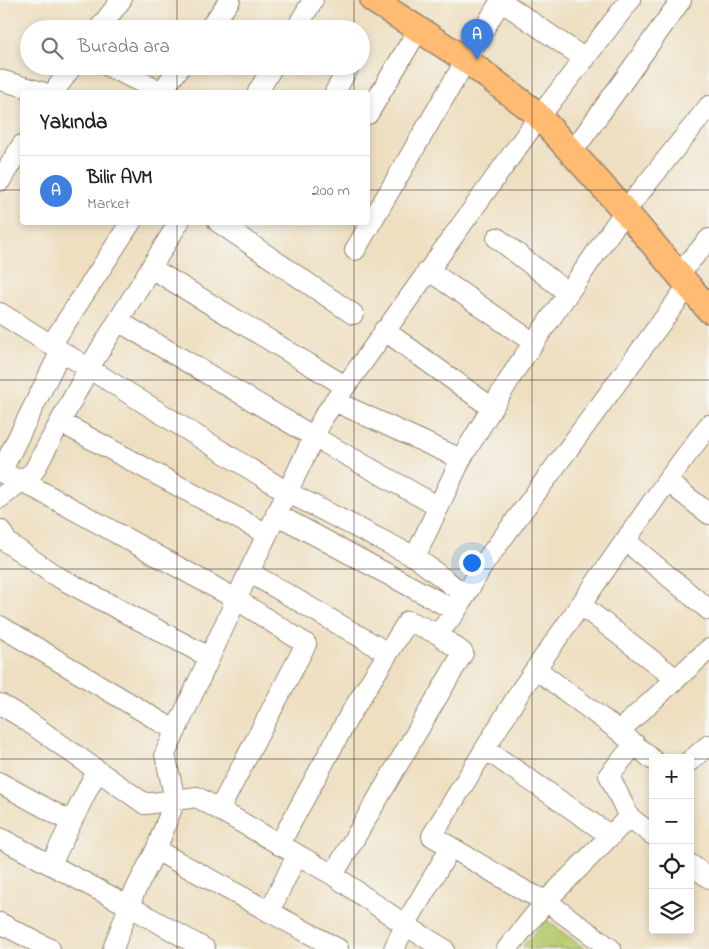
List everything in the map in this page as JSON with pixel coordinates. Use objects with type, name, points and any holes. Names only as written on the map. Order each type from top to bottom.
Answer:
[{"type":"main road","points":[[389,5],[418,30],[466,60],[539,117],[571,154],[625,210],[709,310]]},
{"type":"street","points":[[107,20],[121,0]]},
{"type":"street","points":[[215,20],[230,0]]},
{"type":"street","points":[[301,20],[313,0]]},
{"type":"street","points":[[370,224],[501,0],[585,59]]},
{"type":"street","points":[[113,949],[129,906],[156,850],[175,800],[165,754],[248,572],[324,416],[539,117],[630,0]]},
{"type":"street","points":[[571,154],[681,0]]},
{"type":"street","points":[[370,111],[418,30]]},
{"type":"street","points":[[55,90],[66,75]]},
{"type":"street","points":[[126,75],[157,90]]},
{"type":"street","points":[[163,90],[174,75]]},
{"type":"street","points":[[259,90],[268,75]]},
{"type":"street","points":[[336,90],[344,75]]},
{"type":"street","points":[[0,80],[35,90]]},
{"type":"street","points":[[415,557],[461,459],[534,343],[625,210],[709,106]]},
{"type":"street","points":[[0,181],[20,147]]},
{"type":"street","points":[[130,225],[56,348],[0,472],[22,481],[236,599],[306,644],[218,810]]},
{"type":"street","points":[[0,498],[34,471],[89,368],[177,225]]},
{"type":"street","points":[[222,225],[353,314]]},
{"type":"street","points":[[355,250],[370,225]]},
{"type":"street","points":[[497,238],[568,294]]},
{"type":"street","points":[[438,634],[461,603],[485,562],[683,280],[709,239]]},
{"type":"street","points":[[151,268],[339,394],[461,459]]},
{"type":"street","points":[[428,270],[534,343]]},
{"type":"street","points":[[0,313],[287,492],[415,557],[461,603]]},
{"type":"street","points":[[118,321],[314,437],[439,507]]},
{"type":"street","points":[[384,330],[492,408]]},
{"type":"street","points":[[60,422],[267,534]]},
{"type":"street","points":[[612,949],[546,902],[432,836],[521,690],[667,481],[709,425]]},
{"type":"street","points":[[667,481],[709,514]]},
{"type":"street","points":[[276,514],[461,603]]},
{"type":"street","points":[[0,530],[8,543],[56,576],[209,657]]},
{"type":"street","points":[[626,541],[709,610]]},
{"type":"street","points":[[248,572],[388,653]]},
{"type":"street","points":[[581,605],[676,679]]},
{"type":"street","points":[[279,845],[349,716],[408,622],[438,634],[463,654],[332,875]]},
{"type":"street","points":[[0,626],[176,730]]},
{"type":"street","points":[[619,731],[709,649]]},
{"type":"street","points":[[536,669],[619,731],[649,756]]},
{"type":"street","points":[[0,704],[23,718],[144,804],[197,797],[332,875],[405,926],[444,949]]},
{"type":"street","points":[[635,744],[610,775],[629,817],[649,832]]},
{"type":"street","points":[[485,749],[611,836]]},
{"type":"street","points":[[51,864],[97,770]]},
{"type":"street","points":[[0,783],[72,822]]},
{"type":"street","points":[[507,949],[546,902],[629,817]]},
{"type":"street","points":[[0,838],[129,906],[205,949]]},
{"type":"street","points":[[394,949],[405,926],[451,847]]},
{"type":"street","points":[[156,850],[338,949]]},
{"type":"street","points":[[269,912],[297,854]]},
{"type":"street","points":[[694,867],[709,878]]},
{"type":"street","points":[[0,923],[50,949]]},
{"type":"green space","points":[[546,920],[585,949],[528,949],[523,946]]},
{"type":"place","name":"Bilir AVM","points":[[477,60]]}]
